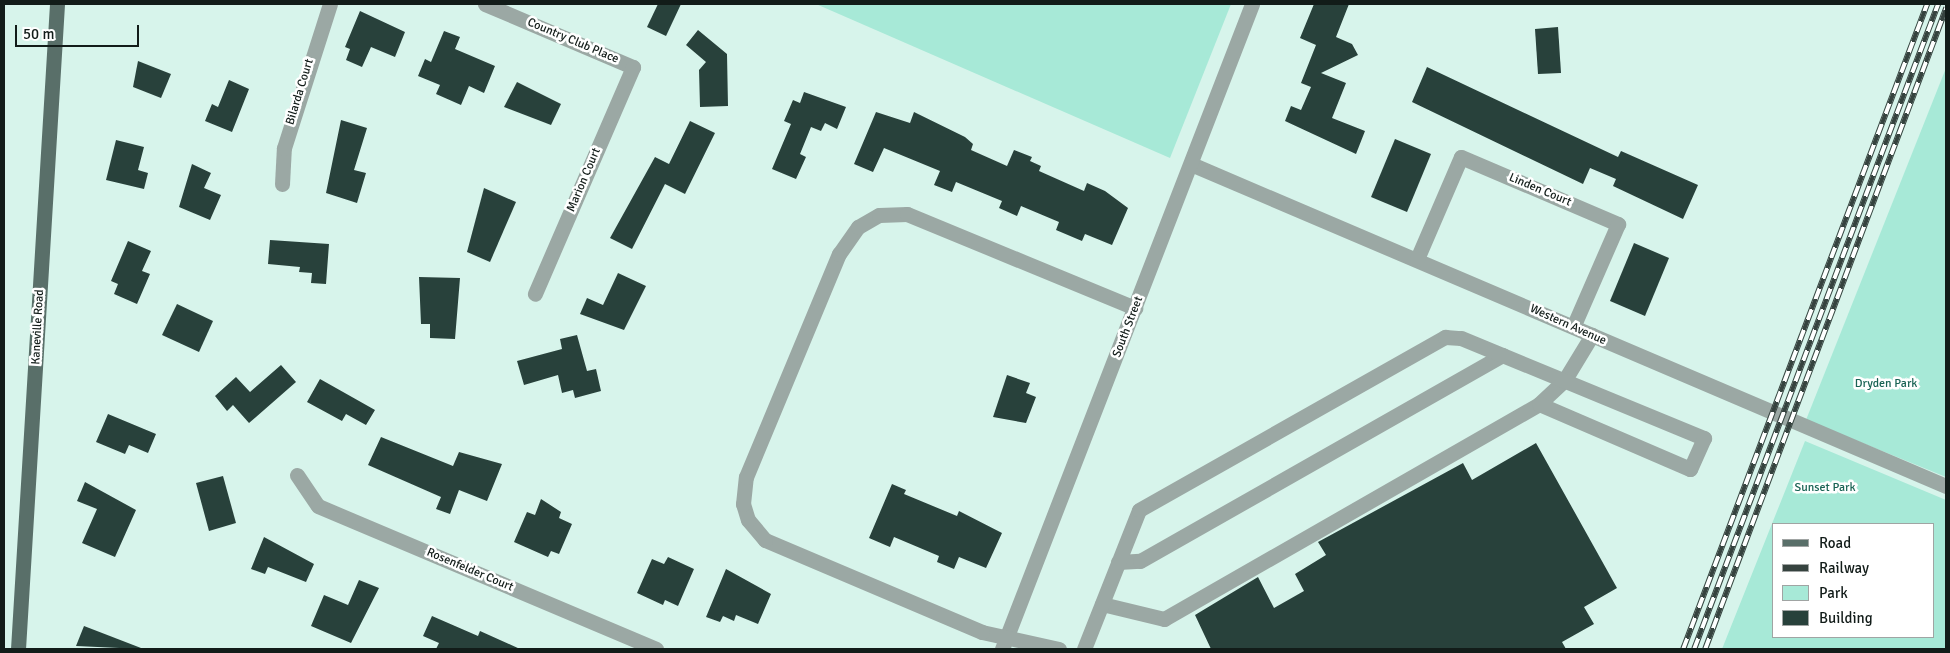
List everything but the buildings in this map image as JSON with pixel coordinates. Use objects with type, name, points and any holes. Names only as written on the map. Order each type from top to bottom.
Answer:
[{"type":"main road","name":"Kaneville Road","points":[[18,649],[57,4]]},
{"type":"street","name":"Bilarda Court","points":[[282,184],[284,148],[330,4]]},
{"type":"street","name":"Country Club Place","points":[[485,4],[634,67]]},
{"type":"street","name":"South Street","points":[[1004,643],[1252,4]]},
{"type":"street","name":"Marion Court","points":[[535,294],[634,67]]},
{"type":"street","name":"Linden Court","points":[[1417,260],[1461,156],[1618,224],[1573,327]]},
{"type":"street","name":"Western Avenue","points":[[1191,164],[1946,486]]},
{"type":"street","points":[[1059,649],[1004,643],[765,540],[748,520],[743,504],[746,477],[838,254],[858,227],[879,215],[907,214],[1135,308]]},
{"type":"street","points":[[1102,604],[1164,619],[1539,404],[1564,381],[1592,335]]},
{"type":"street","points":[[1084,649],[1140,510],[1439,340],[1461,338],[1704,438],[1690,469],[1539,404]]},
{"type":"street","points":[[1118,562],[1140,561],[1502,355]]},
{"type":"street","name":"Rosenfelder Court","points":[[298,475],[318,506],[656,649]]},
{"type":"green space","points":[[816,4],[1231,4],[1170,158]]},
{"type":"green space","name":"Dryden Park","points":[[1946,68],[1946,477],[1806,420]]},
{"type":"green space","name":"Sunset Park","points":[[1805,441],[1946,500],[1946,649],[1722,649],[1772,524],[1772,638],[1935,638],[1935,523],[1772,523]]},
{"type":"railway","points":[[1683,649],[1927,4]]},
{"type":"railway","points":[[1694,649],[1938,4]]},
{"type":"railway","points":[[1705,649],[1946,8]]}]
